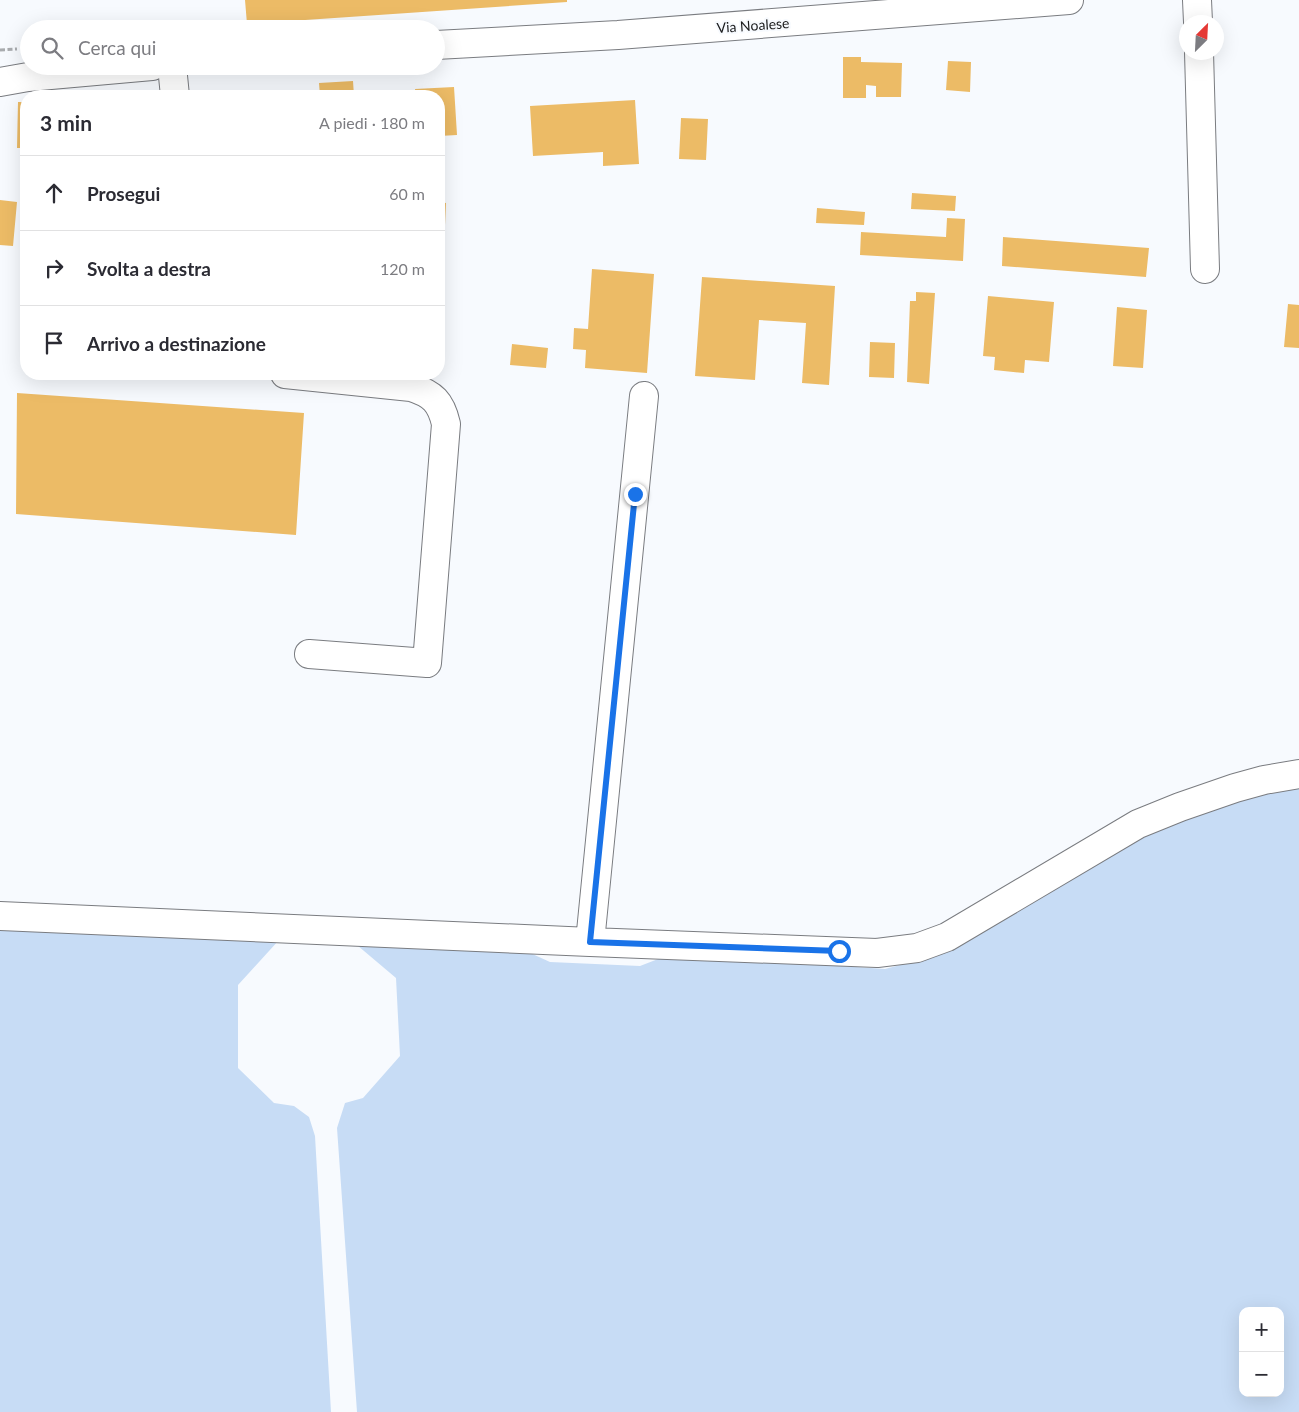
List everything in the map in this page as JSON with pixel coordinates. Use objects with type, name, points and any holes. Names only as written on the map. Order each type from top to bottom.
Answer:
[{"type":"main road","name":"Via Noalese","points":[[445,45],[618,35],[1069,0]]},
{"type":"main road","points":[[1197,0],[1198,15]]},
{"type":"main road","points":[[1199,60],[1205,268]]},
{"type":"main road","points":[[0,72],[28,77]]},
{"type":"main road","points":[[0,82],[51,75]]},
{"type":"main road","points":[[173,75],[174,90]]},
{"type":"main road","points":[[309,654],[427,663],[446,424],[444,411],[436,399],[426,392],[411,387],[343,380]]},
{"type":"main road","points":[[590,942],[644,396]]},
{"type":"main road","points":[[0,916],[590,942],[877,952],[917,948],[947,936],[980,918],[1138,824],[1235,788],[1264,780],[1299,774]]},
{"type":"path","points":[[0,50],[19,49]]},
{"type":"shaded area","points":[[1299,786],[1299,1412],[357,1412],[337,1128],[345,1103],[363,1098],[400,1056],[396,978],[351,940],[517,947],[550,962],[640,966],[671,954],[885,969],[923,959],[964,944],[1010,912],[1125,840],[1193,815],[1274,789]]},
{"type":"shaded area","points":[[0,929],[279,940],[238,985],[238,1068],[274,1103],[294,1106],[309,1117],[315,1136],[331,1412],[0,1412]]},
{"type":"building","points":[[245,0],[567,0],[567,2],[305,20],[247,20]]},
{"type":"building","points":[[843,57],[861,57],[861,62],[902,63],[901,97],[876,97],[876,86],[866,85],[866,98],[843,98]]},
{"type":"building","points":[[948,61],[971,62],[970,92],[946,90]]},
{"type":"building","points":[[353,81],[354,90],[320,90],[319,83]]},
{"type":"building","points":[[454,87],[457,135],[445,136],[445,90],[415,89]]},
{"type":"building","points":[[635,100],[639,164],[603,166],[603,152],[533,156],[530,106]]},
{"type":"building","points":[[18,102],[20,102],[20,148],[17,148]]},
{"type":"building","points":[[681,118],[708,119],[706,160],[679,159]]},
{"type":"building","points":[[912,193],[956,196],[955,211],[911,209]]},
{"type":"building","points":[[0,200],[17,202],[13,246],[0,245]]},
{"type":"building","points":[[817,208],[865,212],[864,225],[816,223]]},
{"type":"building","points":[[947,218],[965,219],[963,261],[860,255],[861,232],[946,237]]},
{"type":"building","points":[[1003,237],[1149,248],[1146,277],[1002,266]]},
{"type":"building","points":[[592,269],[654,274],[647,373],[585,368],[586,350],[573,349],[574,328],[588,329]]},
{"type":"building","points":[[702,277],[835,286],[829,385],[802,383],[806,323],[759,320],[755,380],[695,376]]},
{"type":"building","points":[[916,292],[935,293],[929,384],[907,382],[910,301],[916,301]]},
{"type":"building","points":[[988,296],[1054,302],[1049,362],[1025,360],[1024,373],[994,370],[995,357],[983,356]]},
{"type":"building","points":[[1288,304],[1299,305],[1299,348],[1284,347]]},
{"type":"building","points":[[1117,307],[1147,310],[1143,368],[1113,366]]},
{"type":"building","points":[[870,342],[895,343],[894,378],[869,377]]},
{"type":"building","points":[[512,344],[548,348],[546,368],[510,365]]},
{"type":"building","points":[[17,393],[304,413],[296,535],[16,514]]},
{"type":"route","points":[[635,494],[590,942],[839,951]]}]
